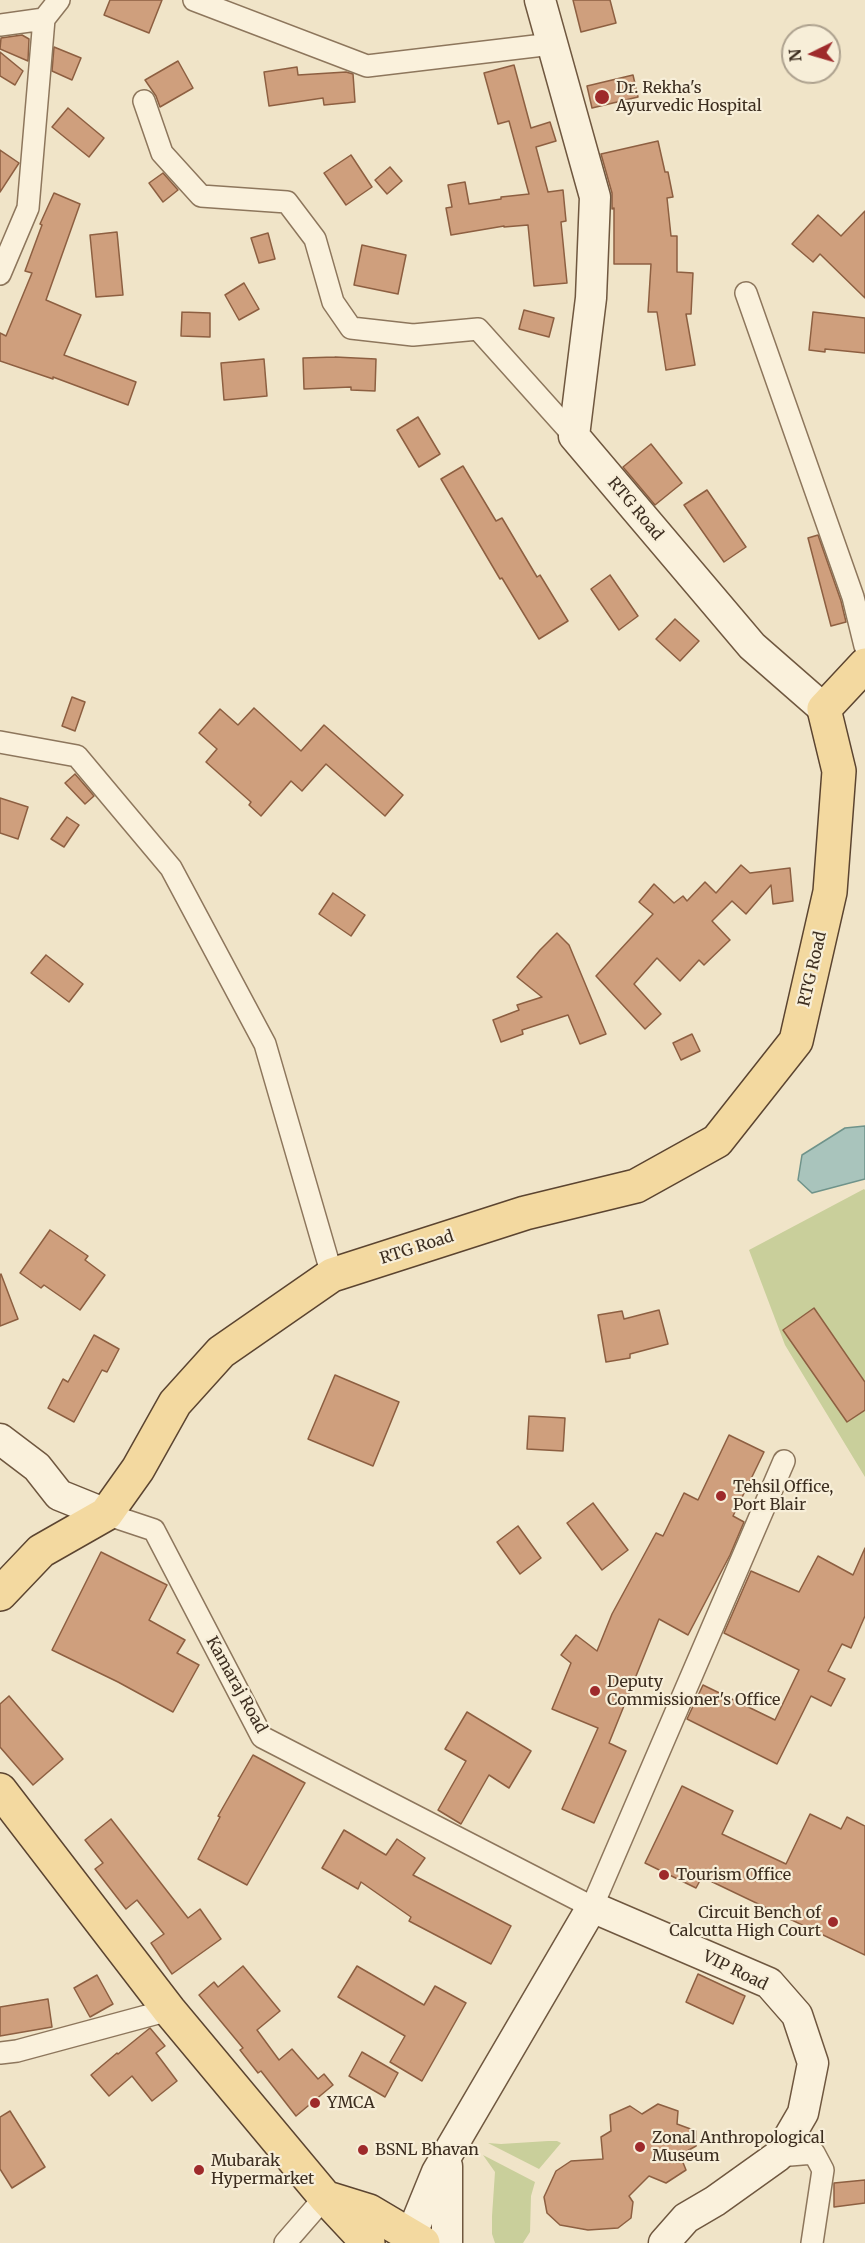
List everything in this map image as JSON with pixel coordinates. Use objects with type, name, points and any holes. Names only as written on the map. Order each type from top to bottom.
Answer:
[{"type":"main road","points":[[540,0],[595,197],[591,298],[574,436]]},
{"type":"main road","name":"RTG Road","points":[[0,1594],[41,1551],[106,1514],[138,1469],[175,1402],[221,1352],[332,1275],[525,1213],[636,1186],[717,1141],[796,1041],[830,892],[839,771],[824,709],[752,646],[574,436]]},
{"type":"main road","points":[[824,709],[865,665]]},
{"type":"main road","name":"Kamaraj Road","points":[[0,1439],[37,1467],[59,1495],[106,1514]]},
{"type":"main road","points":[[0,1790],[169,2010],[325,2197],[368,2243]]},
{"type":"main road","points":[[325,2197],[369,2211],[414,2240],[437,2172],[592,1907]]},
{"type":"main road","name":"VIP Road","points":[[592,1907],[768,1983],[797,2015],[813,2063],[803,2113],[778,2156],[715,2201],[686,2218],[664,2243]]},
{"type":"main road","points":[[447,2243],[448,2154]]},
{"type":"street","points":[[0,274],[28,208],[44,19],[59,0]]},
{"type":"street","points":[[194,0],[367,66],[552,44]]},
{"type":"street","points":[[0,25],[44,19]]},
{"type":"street","points":[[144,101],[162,153],[201,196],[287,202],[315,239],[333,302],[351,328],[413,335],[478,329],[574,436]]},
{"type":"street","points":[[746,294],[853,597],[865,646]]},
{"type":"street","points":[[0,742],[77,756],[171,868],[266,1044],[332,1275]]},
{"type":"street","points":[[592,1907],[784,1461]]},
{"type":"street","name":"Kamaraj Road","points":[[106,1514],[154,1530],[262,1737],[592,1907]]},
{"type":"street","points":[[0,2053],[17,2051],[169,2010]]},
{"type":"street","points":[[778,2156],[814,2153],[823,2170],[812,2243]]},
{"type":"street","points":[[285,2243],[325,2197]]},
{"type":"green space","points":[[864,1189],[865,1477],[785,1345],[749,1250]]},
{"type":"green space","points":[[548,2141],[561,2143],[539,2169],[488,2143],[501,2144]]},
{"type":"green space","points":[[483,2155],[535,2182],[531,2196],[530,2232],[523,2243],[495,2243],[492,2234],[492,2216],[495,2172]]},
{"type":"water","points":[[865,1126],[865,1179],[812,1193],[798,1180],[802,1155],[845,1128]]},
{"type":"building","points":[[110,0],[162,0],[149,33],[104,15]]},
{"type":"building","points":[[573,0],[610,0],[616,23],[581,32]]},
{"type":"building","points":[[22,35],[29,39],[28,61],[0,49],[1,38]]},
{"type":"building","points":[[54,47],[81,58],[72,80],[52,71]]},
{"type":"building","points":[[0,52],[23,71],[15,85],[0,76]]},
{"type":"building","points":[[178,61],[193,88],[160,107],[156,96],[145,80]]},
{"type":"building","points":[[514,65],[531,128],[550,122],[556,141],[536,147],[548,192],[563,190],[566,221],[561,222],[567,283],[534,286],[528,225],[504,226],[451,235],[446,208],[452,207],[448,185],[465,182],[469,204],[529,194],[509,121],[498,124],[484,73]]},
{"type":"building","points":[[297,67],[298,75],[346,72],[353,74],[355,102],[324,105],[323,98],[269,106],[264,72]]},
{"type":"building","points":[[633,75],[638,97],[592,108],[587,86]]},
{"type":"building","points":[[68,108],[104,138],[89,157],[52,127]]},
{"type":"building","points":[[658,141],[673,197],[667,198],[671,236],[677,236],[677,272],[693,273],[691,314],[686,314],[695,365],[666,370],[657,312],[648,312],[651,264],[614,264],[614,208],[612,209],[612,193],[601,154]]},
{"type":"building","points":[[0,150],[19,163],[0,192]]},
{"type":"building","points":[[351,155],[372,187],[346,205],[324,173]]},
{"type":"building","points":[[390,167],[402,181],[387,194],[375,180]]},
{"type":"building","points":[[163,173],[178,190],[163,202],[149,183]]},
{"type":"building","points":[[54,193],[80,204],[46,300],[81,315],[64,355],[136,382],[128,405],[53,377],[53,379],[0,361],[0,333],[6,336],[32,273],[25,271],[42,225],[40,224]]},
{"type":"building","points":[[865,211],[865,298],[820,254],[813,262],[792,244],[818,215],[841,236]]},
{"type":"building","points":[[117,232],[123,295],[96,297],[90,235]]},
{"type":"building","points":[[268,233],[275,259],[259,263],[251,238]]},
{"type":"building","points":[[362,245],[406,255],[398,294],[354,285]]},
{"type":"building","points":[[244,283],[259,309],[239,320],[225,295]]},
{"type":"building","points":[[524,310],[554,318],[549,337],[519,329]]},
{"type":"building","points":[[182,312],[210,313],[210,337],[181,336]]},
{"type":"building","points":[[813,312],[865,318],[865,353],[825,349],[825,352],[809,350]]},
{"type":"building","points":[[303,358],[376,359],[375,391],[351,390],[351,387],[304,389]]},
{"type":"building","points":[[264,359],[267,396],[224,400],[221,363]]},
{"type":"building","points":[[418,417],[440,454],[419,467],[397,430]]},
{"type":"building","points":[[651,444],[682,483],[655,505],[623,467]]},
{"type":"building","points":[[463,466],[496,521],[502,518],[537,577],[540,575],[568,621],[539,639],[502,578],[500,579],[441,479]]},
{"type":"building","points":[[707,490],[746,547],[724,562],[684,505]]},
{"type":"building","points":[[818,535],[846,622],[831,626],[808,538]]},
{"type":"building","points":[[610,575],[638,616],[619,630],[591,589]]},
{"type":"building","points":[[675,619],[699,641],[680,661],[656,639]]},
{"type":"building","points":[[72,697],[85,702],[75,731],[62,726]]},
{"type":"building","points":[[254,708],[301,751],[324,725],[403,795],[385,816],[326,764],[302,791],[291,781],[261,816],[249,805],[251,802],[206,762],[217,749],[199,733],[220,709],[238,725]]},
{"type":"building","points":[[75,774],[94,796],[85,804],[65,783]]},
{"type":"building","points":[[0,798],[28,807],[18,839],[0,833]]},
{"type":"building","points":[[67,817],[79,825],[64,847],[51,839]]},
{"type":"building","points":[[741,865],[750,873],[790,868],[793,901],[773,904],[771,885],[746,914],[732,901],[712,921],[730,940],[704,965],[699,960],[680,981],[657,958],[634,984],[661,1014],[645,1029],[596,976],[653,914],[639,902],[654,884],[674,903],[683,896],[687,901],[705,882],[716,893]]},
{"type":"building","points":[[333,893],[365,915],[351,936],[319,914]]},
{"type":"building","points":[[557,933],[569,945],[606,1034],[580,1044],[568,1015],[522,1030],[523,1034],[501,1042],[493,1020],[519,1010],[517,1005],[542,997],[517,977]]},
{"type":"building","points":[[46,955],[83,984],[69,1002],[31,973]]},
{"type":"building","points":[[692,1034],[700,1051],[681,1060],[673,1043]]},
{"type":"building","points":[[50,1230],[88,1256],[85,1260],[105,1275],[80,1310],[44,1285],[41,1288],[20,1273]]},
{"type":"building","points":[[0,1275],[18,1319],[0,1326]]},
{"type":"building","points":[[814,1308],[865,1382],[865,1410],[847,1422],[783,1330]]},
{"type":"building","points":[[659,1310],[668,1344],[630,1354],[630,1358],[606,1362],[598,1315],[622,1311],[624,1319]]},
{"type":"building","points":[[94,1335],[119,1349],[107,1372],[102,1370],[74,1422],[48,1408],[63,1379],[68,1382]]},
{"type":"building","points":[[335,1375],[399,1402],[373,1466],[308,1439]]},
{"type":"building","points":[[529,1416],[565,1418],[563,1451],[527,1449]]},
{"type":"building","points":[[729,1435],[764,1452],[733,1516],[744,1522],[730,1555],[688,1635],[659,1619],[609,1743],[626,1751],[594,1823],[562,1809],[598,1728],[552,1709],[571,1663],[561,1655],[576,1635],[597,1651],[612,1614],[656,1533],[663,1536],[684,1493],[698,1500]]},
{"type":"building","points":[[593,1503],[628,1550],[602,1570],[567,1523]]},
{"type":"building","points":[[518,1526],[541,1558],[520,1574],[497,1542]]},
{"type":"building","points":[[865,1548],[865,1616],[851,1648],[842,1644],[828,1671],[845,1679],[831,1706],[811,1696],[777,1764],[687,1719],[703,1685],[775,1720],[799,1670],[724,1633],[751,1571],[799,1592],[818,1556],[853,1575]]},
{"type":"building","points":[[101,1552],[167,1585],[149,1620],[185,1640],[177,1653],[199,1665],[173,1712],[52,1650]]},
{"type":"building","points":[[9,1696],[63,1759],[33,1785],[0,1747],[0,1704]]},
{"type":"building","points":[[467,1712],[531,1751],[509,1788],[489,1775],[461,1824],[438,1810],[466,1761],[445,1749]]},
{"type":"building","points":[[253,1755],[305,1783],[247,1885],[198,1859],[220,1817],[218,1816]]},
{"type":"building","points":[[682,1786],[733,1811],[722,1834],[786,1864],[810,1814],[841,1829],[847,1817],[865,1826],[865,1955],[702,1877],[696,1888],[645,1863]]},
{"type":"building","points":[[111,1819],[188,1918],[200,1909],[221,1939],[172,1974],[151,1943],[164,1934],[137,1900],[126,1909],[95,1869],[103,1863],[85,1840]]},
{"type":"building","points":[[344,1830],[386,1855],[397,1839],[425,1858],[413,1875],[511,1926],[491,1964],[409,1921],[411,1917],[361,1882],[358,1889],[322,1868]]},
{"type":"building","points":[[243,1966],[280,2011],[257,2030],[279,2060],[292,2049],[318,2079],[324,2074],[333,2085],[296,2116],[261,2071],[258,2073],[240,2050],[243,2048],[199,1995],[214,1982],[218,1987]]},
{"type":"building","points":[[357,1966],[424,2005],[435,1986],[466,2003],[422,2081],[390,2062],[405,2036],[338,1997]]},
{"type":"building","points":[[698,1974],[745,1996],[733,2024],[686,2002]]},
{"type":"building","points":[[97,1975],[113,2004],[90,2017],[74,1988]]},
{"type":"building","points":[[48,1999],[52,2027],[0,2036],[0,2007]]},
{"type":"building","points":[[150,2028],[165,2046],[156,2053],[177,2081],[152,2101],[132,2076],[109,2096],[91,2075]]},
{"type":"building","points":[[362,2052],[398,2073],[385,2097],[349,2076]]},
{"type":"building","points":[[658,2104],[678,2111],[677,2124],[696,2131],[696,2146],[680,2155],[686,2170],[666,2183],[649,2176],[629,2196],[633,2202],[631,2218],[618,2228],[588,2230],[560,2225],[547,2213],[544,2197],[556,2171],[571,2161],[603,2159],[601,2137],[611,2131],[610,2115],[630,2106],[642,2114]]},
{"type":"building","points":[[10,2111],[45,2167],[12,2188],[0,2169],[0,2117]]},
{"type":"building","points":[[865,2180],[865,2203],[834,2207],[834,2183]]},
{"type":"place","name":"Dr. Rekha's Ayurvedic Hospital","points":[[602,97]]},
{"type":"place","name":"Tehsil Office, Port Blair","points":[[721,1496]]},
{"type":"place","name":"Deputy Commissioner's Office","points":[[595,1691]]},
{"type":"place","name":"Tourism Office","points":[[664,1875]]},
{"type":"place","name":"Circuit Bench of Calcutta High Court","points":[[833,1922]]},
{"type":"place","name":"YMCA","points":[[315,2103]]},
{"type":"place","name":"Zonal Anthropological Museum","points":[[640,2147]]},
{"type":"place","name":"BSNL Bhavan","points":[[363,2150]]},
{"type":"place","name":"Mubarak Hypermarket","points":[[199,2170]]}]
